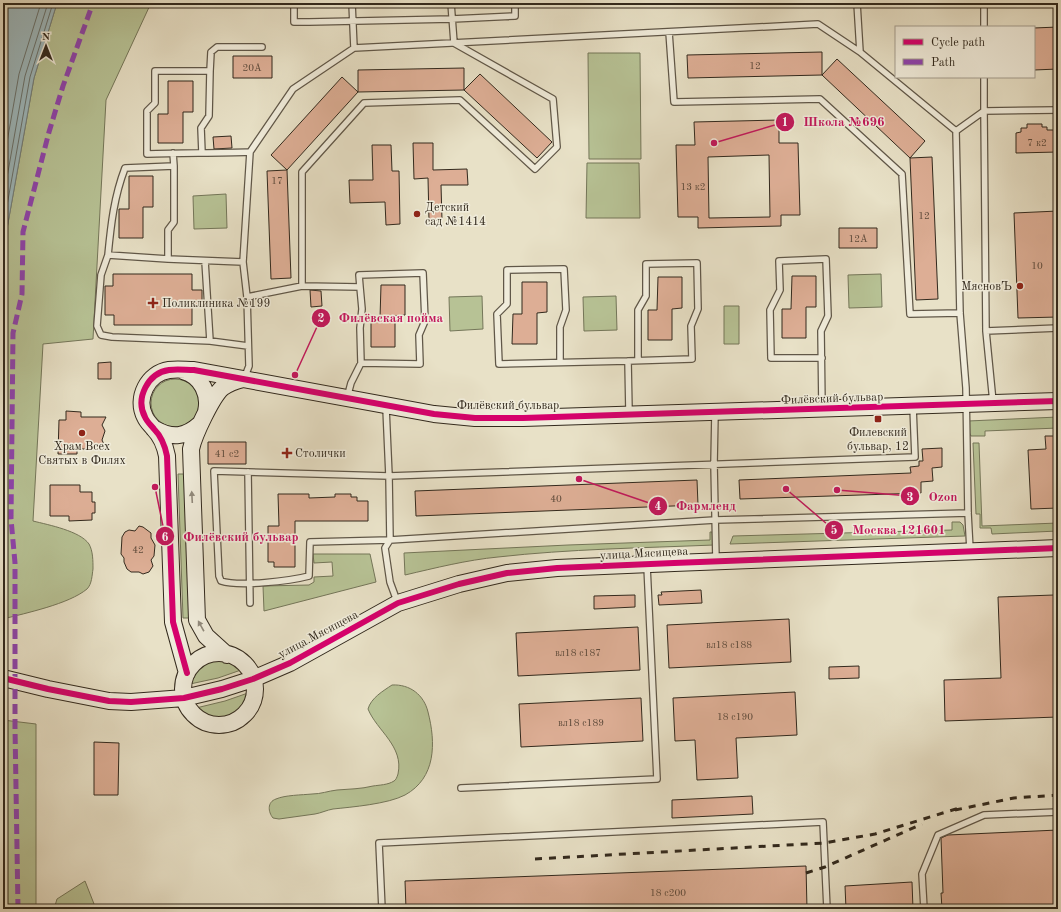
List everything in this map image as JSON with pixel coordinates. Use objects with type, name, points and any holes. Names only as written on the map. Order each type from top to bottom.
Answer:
[{"type":"street","name":"Филёвский бульвар","points":[[179,370],[194,376],[200,382],[205,389],[208,406],[203,419],[193,430],[179,435],[164,434],[149,424],[142,410],[141,403],[145,388],[149,382],[161,372],[170,370],[179,370],[194,370],[434,414],[475,418],[523,418],[1058,402]]},
{"type":"street","name":"Филёвский бульвар","points":[[227,655],[206,636],[198,620],[191,449],[193,439],[203,419],[221,389],[230,382],[244,379]]},
{"type":"street","name":"Филёвский бульвар","points":[[155,429],[165,445],[167,456],[173,622],[187,674]]},
{"type":"street","name":"улица Мясищева","points":[[3,678],[109,702],[184,698],[222,689],[253,679],[290,664],[398,603],[459,584],[507,573],[558,568],[1058,548]]},
{"type":"street","points":[[214,654],[227,655],[241,660],[247,667],[253,679],[255,693],[253,702],[248,712],[229,724],[218,726],[208,724],[198,719],[187,706],[183,690],[187,674],[197,661],[204,656],[214,654]]},
{"type":"lane","points":[[294,3],[294,22],[452,19],[515,16],[515,3]]},
{"type":"lane","points":[[352,3],[354,48]]},
{"type":"lane","points":[[452,3],[454,43]]},
{"type":"lane","points":[[857,3],[860,52]]},
{"type":"lane","points":[[984,3],[984,26]]},
{"type":"lane","points":[[244,379],[249,366],[247,297],[243,262],[250,152],[293,89],[354,48],[818,24],[860,52],[956,132],[960,313],[966,405],[970,552]]},
{"type":"lane","points":[[669,32],[674,102],[820,99],[902,174],[910,314],[960,313]]},
{"type":"lane","points":[[302,286],[302,172],[364,102],[460,100],[534,169],[557,147],[553,99],[454,43]]},
{"type":"lane","points":[[202,153],[201,128],[209,116],[211,52],[217,47],[262,47]]},
{"type":"lane","points":[[210,71],[156,71],[154,103],[147,111],[147,154],[250,152]]},
{"type":"lane","points":[[984,78],[986,331],[993,404]]},
{"type":"lane","points":[[956,132],[984,111],[1058,110]]},
{"type":"lane","points":[[168,260],[168,230],[174,222],[173,153]]},
{"type":"lane","points":[[174,166],[125,168],[118,186],[113,206],[108,255],[101,275],[97,326],[101,335],[112,337],[210,341],[248,346]]},
{"type":"lane","points":[[108,255],[168,260],[243,262]]},
{"type":"lane","points":[[822,358],[771,358],[770,310],[780,290],[780,261],[826,260],[828,316],[821,331],[822,358],[822,409]]},
{"type":"lane","points":[[205,261],[210,341]]},
{"type":"lane","points":[[560,362],[560,327],[566,310],[564,269],[508,270],[507,304],[497,314],[499,364],[692,359],[691,326],[698,309],[697,263],[646,264],[646,296],[638,310],[638,360]]},
{"type":"lane","points":[[347,398],[351,383],[361,363],[360,328],[362,309],[359,275],[423,273],[425,321],[419,335],[420,364],[361,363]]},
{"type":"lane","points":[[247,297],[302,286],[360,287]]},
{"type":"lane","points":[[986,331],[1058,328]]},
{"type":"lane","points":[[628,361],[629,414]]},
{"type":"lane","points":[[386,405],[390,540],[385,548],[390,582],[398,603]]},
{"type":"lane","points":[[913,407],[915,457],[389,476],[214,471],[219,576],[222,581],[226,582],[249,583],[295,579],[309,576],[310,542],[390,540],[715,520],[968,513]]},
{"type":"lane","points":[[715,412],[714,464],[716,561]]},
{"type":"lane","points":[[248,472],[250,603]]},
{"type":"lane","points":[[461,788],[657,779],[647,564]]},
{"type":"lane","points":[[924,909],[922,874],[938,835],[984,815],[1058,812]]},
{"type":"lane","points":[[382,909],[379,843],[823,822],[827,909]]},
{"type":"green space","points":[[57,3],[151,3],[106,100],[93,339],[43,344],[33,521],[64,529],[85,539],[89,544],[92,553],[92,579],[87,589],[59,604],[3,619],[3,251],[34,78]]},
{"type":"green space","points":[[911,3],[958,3],[958,5],[911,6]]},
{"type":"green space","points":[[588,53],[640,53],[641,159],[589,159]]},
{"type":"green space","points":[[587,163],[639,163],[640,218],[586,218]]},
{"type":"green space","points":[[226,194],[227,228],[194,229],[193,196]]},
{"type":"green space","points":[[881,274],[882,307],[849,308],[848,275]]},
{"type":"green space","points":[[482,296],[483,329],[450,331],[449,297]]},
{"type":"green space","points":[[616,296],[617,330],[584,331],[583,297]]},
{"type":"green space","points":[[724,306],[739,306],[739,344],[724,344]]},
{"type":"green space","points":[[170,379],[180,379],[192,386],[199,398],[199,408],[192,420],[180,427],[170,427],[162,423],[155,416],[151,408],[151,398],[155,390],[162,383]]},
{"type":"green space","points":[[1058,417],[1058,428],[985,431],[985,436],[971,436],[968,430],[968,421]]},
{"type":"green space","points":[[973,443],[979,443],[982,526],[1058,523],[1058,531],[992,534],[991,528],[980,528],[980,514],[976,514]]},
{"type":"green space","points":[[178,474],[185,474],[191,618],[183,618]]},
{"type":"green space","points":[[952,522],[960,522],[963,525],[965,536],[730,544],[733,536],[952,530]]},
{"type":"green space","points":[[710,532],[712,532],[714,545],[525,554],[451,564],[405,575],[404,553],[710,540]]},
{"type":"green space","points":[[313,554],[370,554],[376,582],[264,611],[263,586],[309,585],[314,582],[314,577],[333,576],[332,562],[314,563]]},
{"type":"green space","points":[[215,660],[230,662],[241,670],[218,678],[190,684],[193,675],[199,669]]},
{"type":"green space","points":[[392,685],[405,686],[420,696],[426,706],[431,724],[431,759],[423,779],[415,788],[398,798],[380,803],[333,809],[310,815],[279,819],[273,818],[269,807],[273,800],[294,795],[318,794],[337,790],[364,788],[386,784],[395,780],[398,774],[399,764],[394,747],[372,717],[368,709],[372,701],[381,692]]},
{"type":"green space","points":[[248,693],[245,702],[240,709],[227,717],[211,717],[203,714],[196,708],[225,701]]},
{"type":"green space","points":[[3,720],[36,724],[36,909],[3,909]]},
{"type":"green space","points":[[85,881],[96,909],[54,909],[57,899]]},
{"type":"water","points":[[3,3],[57,3],[34,78],[3,251]]},
{"type":"building","points":[[1058,27],[1058,69],[1035,70],[1035,28]]},
{"type":"building","points":[[822,52],[822,75],[688,78],[687,55]]},
{"type":"building","points":[[233,56],[272,56],[272,78],[233,78]]},
{"type":"building","points":[[837,59],[925,141],[910,158],[822,75]]},
{"type":"building","points":[[464,68],[464,90],[358,92],[358,70]]},
{"type":"building","points":[[480,74],[552,142],[537,158],[464,90]]},
{"type":"building","points":[[342,77],[358,92],[287,170],[271,155]]},
{"type":"building","points":[[168,81],[193,81],[193,112],[183,112],[183,143],[158,143],[158,114],[168,114]]},
{"type":"building","points":[[779,120],[779,143],[798,143],[800,215],[781,215],[781,226],[698,228],[698,217],[678,217],[676,145],[695,145],[694,122]],"holes":[[[769,155],[770,217],[709,218],[708,157]]]},
{"type":"building","points":[[1027,124],[1042,124],[1042,127],[1047,127],[1047,130],[1058,130],[1058,152],[1016,153],[1016,133],[1021,132],[1021,128],[1027,128]]},
{"type":"building","points":[[231,136],[232,148],[214,149],[213,137]]},
{"type":"building","points":[[413,143],[433,143],[433,170],[467,169],[468,185],[441,185],[442,220],[429,221],[428,178],[414,179]]},
{"type":"building","points":[[372,145],[391,145],[392,171],[399,171],[400,224],[386,225],[385,202],[350,203],[349,180],[373,180]]},
{"type":"building","points":[[932,157],[938,299],[916,300],[910,158]]},
{"type":"building","points":[[287,170],[291,278],[271,279],[267,171]]},
{"type":"building","points":[[129,176],[153,176],[153,207],[143,207],[143,238],[119,238],[119,209],[129,209]]},
{"type":"building","points":[[1058,211],[1058,317],[1018,318],[1014,213]]},
{"type":"building","points":[[839,228],[877,228],[877,248],[839,248]]},
{"type":"building","name":"Поликлиника №199","points":[[113,274],[192,274],[192,290],[202,290],[202,307],[192,307],[192,325],[114,325],[114,315],[105,315],[105,286],[113,286]]},
{"type":"building","points":[[792,276],[816,276],[816,307],[806,307],[806,338],[782,338],[782,309],[791,309]]},
{"type":"building","points":[[658,277],[682,277],[682,308],[672,309],[672,340],[648,340],[648,310],[657,310]]},
{"type":"building","points":[[522,282],[547,282],[547,312],[537,313],[537,344],[512,344],[513,314],[522,314]]},
{"type":"building","points":[[381,285],[405,285],[405,315],[395,316],[395,347],[371,347],[371,318],[380,318]]},
{"type":"building","points":[[310,290],[321,291],[322,306],[311,307]]},
{"type":"building","points":[[111,362],[111,379],[98,379],[98,363]]},
{"type":"building","name":"Храм Всех Святых в Филях","points":[[66,411],[81,412],[81,417],[106,417],[102,425],[105,431],[102,440],[106,449],[77,449],[77,454],[58,454],[59,420],[66,420]]},
{"type":"building","points":[[1045,436],[1058,436],[1058,508],[1031,509],[1028,450],[1046,449]]},
{"type":"building","points":[[208,442],[246,442],[246,464],[208,464]]},
{"type":"building","points":[[942,448],[942,467],[932,468],[933,481],[921,482],[921,493],[740,499],[739,480],[911,473],[910,467],[919,466],[919,461],[923,461],[922,449]]},
{"type":"building","points":[[697,480],[698,505],[416,516],[415,491]]},
{"type":"building","points":[[50,485],[80,485],[80,492],[92,492],[92,502],[95,502],[95,513],[92,513],[92,520],[69,521],[69,516],[50,516]]},
{"type":"building","points":[[278,494],[309,494],[309,498],[335,497],[335,494],[351,494],[351,497],[357,497],[357,501],[368,501],[368,521],[295,521],[295,567],[274,567],[274,562],[268,562],[268,526],[279,526]]},
{"type":"building","points":[[139,526],[151,533],[151,538],[155,545],[154,556],[151,560],[153,566],[149,572],[143,574],[139,572],[131,572],[127,569],[124,558],[121,554],[122,537],[125,532],[129,530],[135,531]]},
{"type":"building","points":[[701,590],[702,603],[659,605],[658,595],[662,595],[661,592]]},
{"type":"building","points":[[635,595],[635,607],[594,609],[594,596]]},
{"type":"building","points":[[1054,595],[1058,676],[1058,717],[945,721],[944,680],[1001,678],[998,597]]},
{"type":"building","points":[[789,619],[791,662],[669,668],[667,625]]},
{"type":"building","points":[[638,627],[640,670],[518,676],[516,633]]},
{"type":"building","points":[[859,666],[859,678],[829,679],[829,667]]},
{"type":"building","points":[[795,692],[797,735],[736,738],[738,778],[697,780],[695,740],[675,741],[673,698]]},
{"type":"building","points":[[641,698],[643,741],[521,747],[519,704]]},
{"type":"building","points":[[94,742],[119,743],[118,795],[94,795]]},
{"type":"building","points":[[752,796],[753,814],[672,818],[672,800]]},
{"type":"building","points":[[1058,830],[1058,909],[942,909],[941,893],[943,893],[941,838],[948,835]]},
{"type":"building","points":[[806,866],[807,909],[406,909],[405,881]]},
{"type":"building","points":[[912,882],[913,909],[846,909],[845,886]]},
{"type":"railway","points":[[955,810],[1014,798],[1058,795]]},
{"type":"railway","points":[[535,859],[824,843],[875,834],[959,808]]},
{"type":"railway","points":[[806,873],[825,867],[922,824]]},
{"type":"marked path","points":[[18,909],[15,727],[15,563],[11,519],[13,333],[22,294],[23,232],[49,132],[63,86],[93,3]]},
{"type":"cycle path","points":[[187,673],[173,622],[167,456],[161,438],[148,422],[142,410],[145,388],[155,376],[162,372],[169,370],[194,370],[434,414],[475,418],[523,418],[1058,401]]},
{"type":"cycle path","points":[[3,678],[48,689],[109,701],[131,702],[184,698],[222,689],[253,679],[290,663],[398,603],[459,584],[507,573],[557,568],[1058,548]]},
{"type":"place","name":"Школа №696","points":[[714,143]]},
{"type":"place","name":"Детский сад №1414","points":[[417,214]]},
{"type":"place","name":"МясновЪ","points":[[1020,286]]},
{"type":"place","name":"Поликлиника №199","points":[[153,303]]},
{"type":"place","name":"Филёвская пойма","points":[[295,375]]},
{"type":"place","name":"Филевский бульвар, 12","points":[[878,419]]},
{"type":"place","name":"Храм Всех Святых в Филях","points":[[82,433]]},
{"type":"place","name":"Столички","points":[[287,453]]},
{"type":"place","name":"Фармленд","points":[[579,479]]},
{"type":"place","name":"Филёвский бульвар","points":[[155,487]]},
{"type":"place","name":"Москва 121601","points":[[786,489]]},
{"type":"place","name":"Ozon","points":[[837,490]]}]
